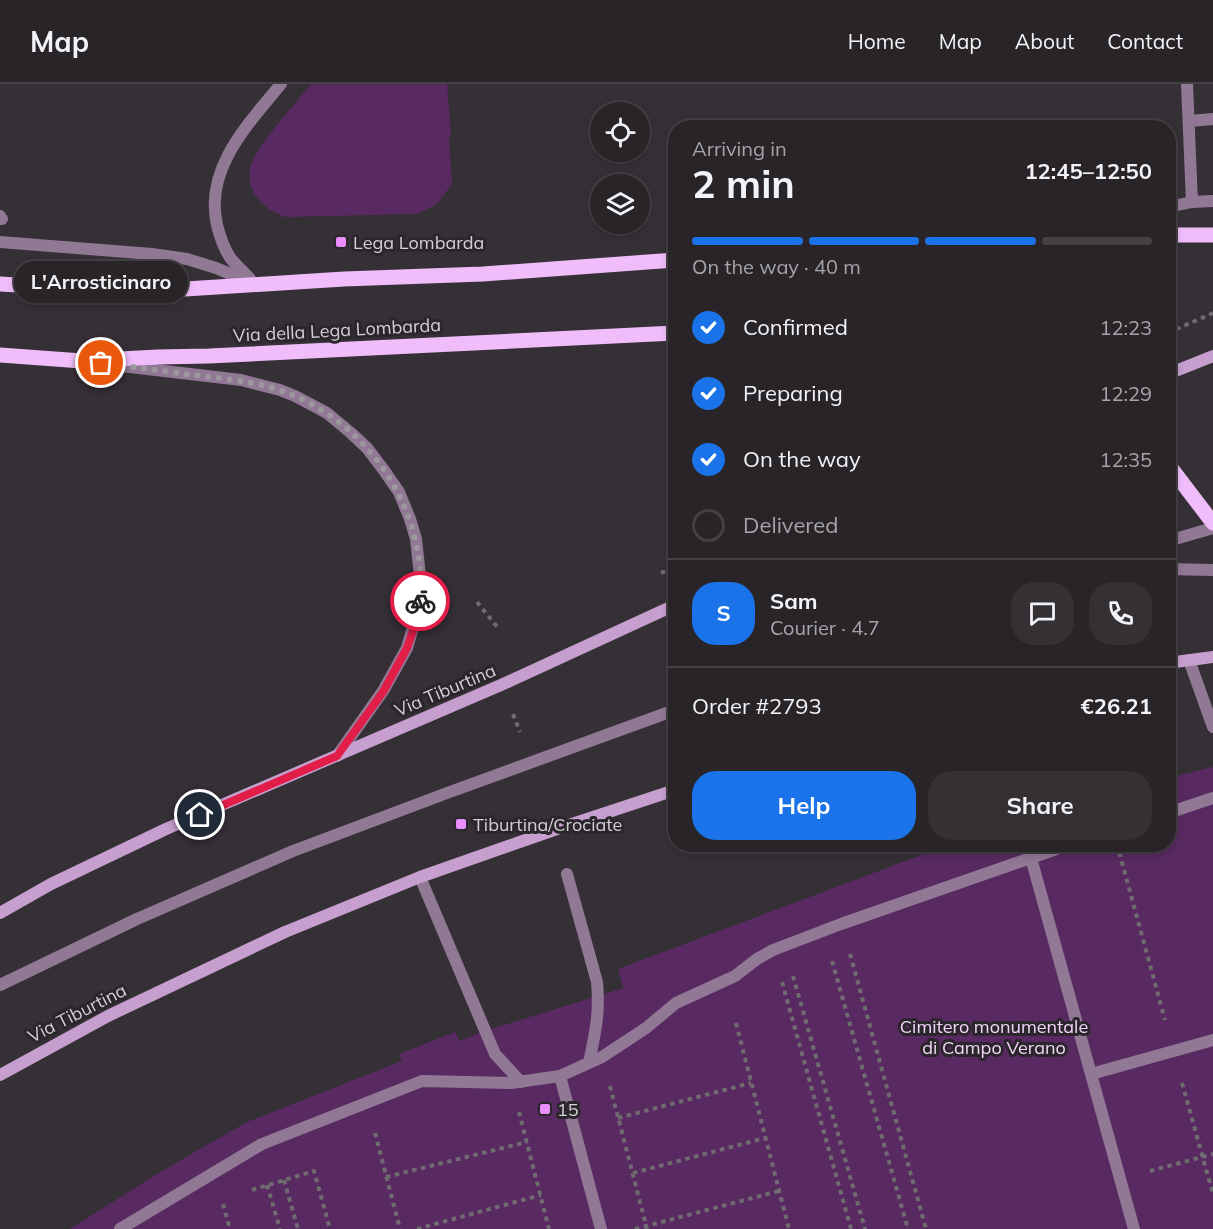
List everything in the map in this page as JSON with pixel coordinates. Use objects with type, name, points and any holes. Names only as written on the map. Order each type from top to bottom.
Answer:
[{"type":"main road","points":[[1176,235],[1213,235]]},
{"type":"main road","points":[[0,284],[154,291],[483,274],[668,262]]},
{"type":"main road","name":"Via della Lega Lombarda","points":[[0,355],[82,361],[668,333]]},
{"type":"main road","points":[[1176,371],[1213,356]]},
{"type":"main road","points":[[1176,475],[1213,526]]},
{"type":"main road","name":"Via Tiburtina","points":[[0,913],[51,884],[166,829],[501,685],[668,608]]},
{"type":"main road","points":[[1176,662],[1213,657]]},
{"type":"main road","name":"Via Tiburtina","points":[[0,1075],[108,1016],[285,932],[420,877],[668,792]]},
{"type":"street","points":[[255,284],[231,259],[219,234],[216,218],[216,187],[218,176],[232,148],[280,84]]},
{"type":"street","points":[[1187,84],[1192,202]]},
{"type":"street","points":[[1189,121],[1213,119]]},
{"type":"street","points":[[1176,205],[1213,201]]},
{"type":"street","points":[[0,242],[152,254],[187,259],[255,284]]},
{"type":"street","points":[[82,361],[241,380],[280,390],[327,413],[366,448],[394,484],[406,508],[416,539],[421,585],[419,606],[407,648],[383,692],[337,756]]},
{"type":"street","points":[[1176,538],[1213,526]]},
{"type":"street","points":[[1176,569],[1213,570]]},
{"type":"street","points":[[1189,660],[1213,727]]},
{"type":"street","points":[[0,985],[137,919],[293,851],[668,713]]},
{"type":"street","points":[[1176,810],[1213,798]]},
{"type":"street","points":[[120,1229],[262,1144],[422,1081],[521,1082],[560,1076],[602,1057],[646,1028],[676,1003],[735,976],[773,950],[1048,852]]},
{"type":"street","points":[[1031,858],[1134,1229]]},
{"type":"street","points":[[567,874],[597,982],[597,1025],[589,1063]]},
{"type":"street","points":[[420,877],[495,1053],[521,1082]]},
{"type":"street","points":[[1091,1074],[1213,1040]]},
{"type":"street","points":[[560,1076],[602,1229]]},
{"type":"path","points":[[1176,329],[1213,312]]},
{"type":"path","points":[[477,602],[499,629]]},
{"type":"path","points":[[1119,852],[1122,863]]},
{"type":"path","points":[[842,924],[926,1229]]},
{"type":"path","points":[[831,960],[908,1229]]},
{"type":"path","points":[[792,971],[865,1229]]},
{"type":"path","points":[[785,994],[851,1229]]},
{"type":"path","points":[[736,1023],[789,1229]]},
{"type":"path","points":[[618,1118],[751,1083]]},
{"type":"path","points":[[610,1086],[647,1228]]},
{"type":"path","points":[[519,1113],[549,1229]]},
{"type":"path","points":[[374,1130],[400,1229]]},
{"type":"path","points":[[633,1173],[765,1138]]},
{"type":"path","points":[[387,1178],[527,1142]]},
{"type":"path","points":[[1120,1179],[1213,1154]]},
{"type":"path","points":[[296,1168],[298,1176]]},
{"type":"path","points":[[257,1188],[314,1171],[330,1229]]},
{"type":"path","points":[[284,1180],[298,1229]]},
{"type":"path","points":[[267,1185],[280,1229]]},
{"type":"path","points":[[635,1229],[647,1228],[779,1191]]},
{"type":"path","points":[[417,1229],[541,1195]]},
{"type":"path","points":[[228,1199],[223,1202],[230,1229]]},
{"type":"green space","points":[[311,84],[447,84],[452,184],[437,204],[417,214],[285,217],[263,205],[254,192],[249,177],[253,159],[267,137]]},
{"type":"green space","name":"Cimitero monumentale di Campo Verano","points":[[1213,767],[1213,1229],[70,1229],[160,1172],[247,1122],[402,1061],[399,1054],[455,1032],[459,1041],[623,988],[618,969],[930,852],[1176,852],[1176,776]]},
{"type":"way so far","points":[[101,363],[241,380],[280,390],[327,413],[366,448],[399,492],[416,539],[421,585],[420,601]]},
{"type":"place","name":"Lega Lombarda","points":[[341,242]]},
{"type":"place","name":"L'Arrosticinaro","points":[[101,363]]},
{"type":"place","name":"Tiburtina/Crociate","points":[[461,824]]},
{"type":"place","name":"15","points":[[545,1109]]},
{"type":"route","points":[[200,815],[337,756],[383,692],[407,648],[420,601]]}]
